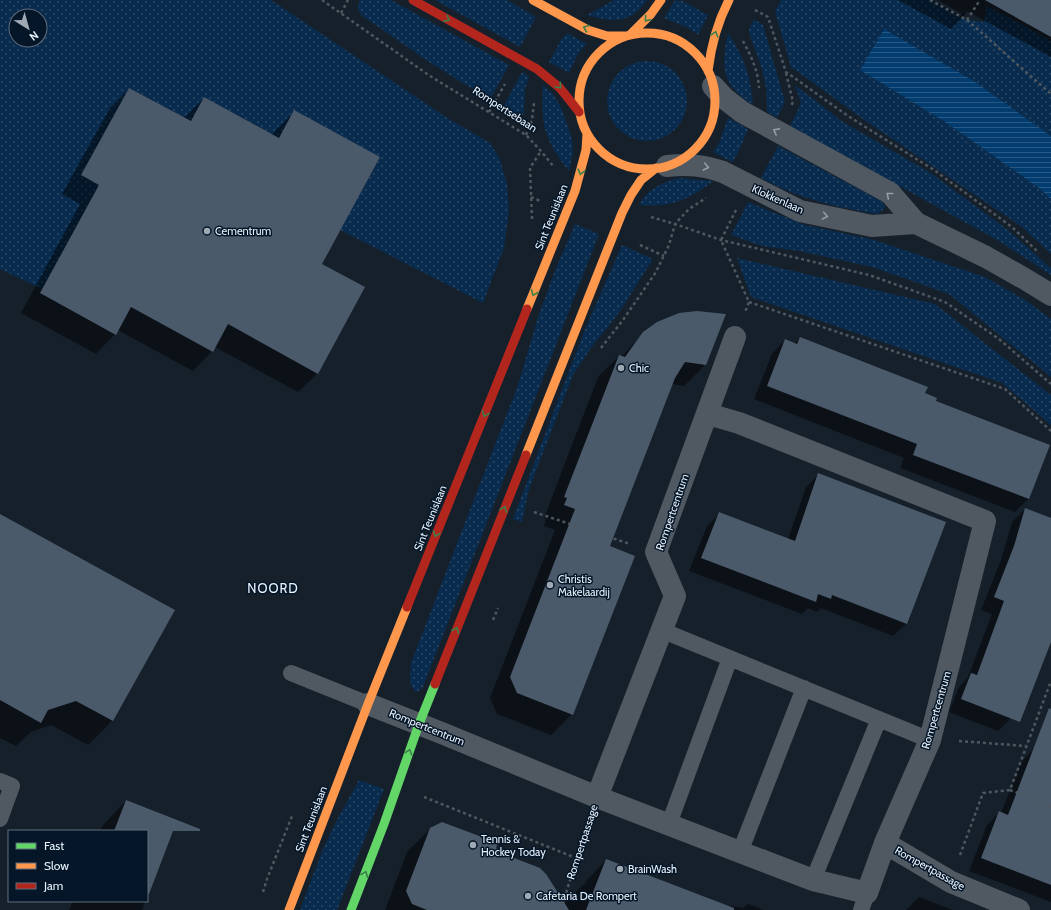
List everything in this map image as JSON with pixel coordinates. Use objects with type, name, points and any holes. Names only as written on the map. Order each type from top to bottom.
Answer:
[{"type":"street","points":[[413,0],[538,69],[554,81],[568,96],[579,112]]},
{"type":"street","points":[[533,0],[588,30],[607,36],[653,33],[675,39],[694,52],[724,98],[742,112],[890,194],[916,223],[979,254],[1051,295]]},
{"type":"street","points":[[661,0],[657,8],[644,23],[627,35],[603,48],[588,66],[580,88],[579,112],[586,134],[599,150],[616,162],[635,168],[661,167]]},
{"type":"street","points":[[351,910],[384,824],[419,724],[622,213],[641,180],[661,167],[682,159],[695,148],[705,135],[712,119],[715,103],[710,78],[713,38],[721,15],[729,0]]},
{"type":"street","name":"Sint Teunislaan","points":[[289,910],[368,704],[575,190],[586,150],[586,134]]},
{"type":"street","name":"Klokkenlaan","points":[[661,167],[696,165],[712,168],[723,172],[800,211],[872,226],[916,223]]},
{"type":"street","name":"Rompertcentrum","points":[[597,797],[675,596],[656,552],[736,337]]},
{"type":"street","name":"Rompertcentrum","points":[[368,704],[597,797],[813,880],[864,902],[885,843],[930,740],[985,521],[739,423],[708,414]]},
{"type":"street","name":"Rompertpassage","points":[[885,843],[951,882],[1019,910]]},
{"type":"lane","points":[[661,630],[930,740]]},
{"type":"lane","points":[[669,824],[730,658]]},
{"type":"lane","points":[[291,673],[368,704]]},
{"type":"lane","points":[[740,852],[804,688]]},
{"type":"lane","points":[[813,880],[879,719]]},
{"type":"lane","points":[[0,781],[12,786],[0,819]]},
{"type":"path","name":"Rompertsebaan","points":[[322,0],[430,76],[526,135],[541,151],[562,178],[575,190]]},
{"type":"path","points":[[341,13],[348,0]]},
{"type":"path","points":[[930,0],[967,20],[1051,94]]},
{"type":"path","points":[[967,20],[980,0]]},
{"type":"path","points":[[754,9],[768,17],[786,72],[848,116],[934,170],[1012,227],[1040,253]]},
{"type":"path","points":[[721,240],[749,186]]},
{"type":"path","points":[[622,213],[652,218],[675,224],[721,240],[869,275],[945,302],[999,339],[1051,384]]},
{"type":"path","points":[[721,240],[749,302],[1005,389],[1051,431]]},
{"type":"path","points":[[532,511],[656,552]]},
{"type":"path","points":[[1010,790],[1051,681]]},
{"type":"path","points":[[930,740],[1026,746]]},
{"type":"path","points":[[397,786],[576,858]]},
{"type":"path","points":[[951,882],[983,793],[1010,790],[1051,806]]},
{"type":"path","name":"Rompertpassage","points":[[561,910],[576,858],[597,797]]},
{"type":"shaded area","points":[[0,0],[271,0],[449,119],[490,143],[500,159],[507,184],[509,211],[504,248],[483,303],[340,230],[380,157],[294,111],[279,138],[204,97],[191,121],[129,88],[81,175],[110,190],[85,210],[42,289],[0,269]]},
{"type":"shaded area","points":[[360,0],[391,0],[509,65],[490,100],[429,62],[361,15],[358,8]]},
{"type":"shaded area","points":[[435,0],[507,0],[536,17],[520,47]]},
{"type":"shaded area","points":[[614,0],[647,0],[634,14],[620,20],[605,19],[587,15]]},
{"type":"shaded area","points":[[675,0],[683,1],[708,15],[698,35],[688,28],[664,18]]},
{"type":"shaded area","points":[[781,0],[931,0],[964,19],[984,22],[987,6],[1051,41],[1051,136],[974,81],[884,29],[860,70],[948,124],[1039,188],[1051,199],[1051,254],[1022,227],[870,124],[791,67],[775,12]]},
{"type":"shaded area","points":[[754,19],[763,25],[785,102],[777,118],[767,112],[766,88],[762,69],[750,36],[749,29]]},
{"type":"shaded area","points":[[884,29],[974,81],[1051,136],[1051,199],[1039,188],[948,124],[860,70]]},
{"type":"shaded area","points":[[567,33],[587,44],[579,52],[569,73],[549,62],[561,40]]},
{"type":"shaded area","points":[[728,33],[746,67],[753,105],[735,90],[729,82],[726,74],[724,56]]},
{"type":"shaded area","points":[[639,61],[655,61],[676,72],[687,93],[687,109],[676,130],[655,141],[639,141],[625,135],[618,130],[613,123],[607,109],[607,93],[613,79],[618,72],[625,67]]},
{"type":"shaded area","points":[[522,72],[529,76],[525,90],[524,113],[520,117],[503,107]]},
{"type":"shaded area","points":[[543,85],[553,94],[562,109],[572,139],[573,153],[569,171],[554,151],[549,141],[542,110]]},
{"type":"shaded area","points":[[795,85],[843,122],[931,173],[1008,230],[1051,268],[1051,275],[999,241],[790,126],[801,103]]},
{"type":"shaded area","points":[[728,118],[748,129],[738,153],[732,162],[713,152],[719,143]]},
{"type":"shaded area","points":[[778,146],[881,201],[885,206],[884,209],[877,214],[827,204],[797,195],[761,178]]},
{"type":"shaded area","points":[[680,178],[713,181],[687,198],[669,204],[650,206],[639,205],[651,190],[668,181]]},
{"type":"shaded area","points":[[748,202],[805,225],[875,240],[985,277],[1027,301],[1051,319],[1051,377],[949,294],[872,267],[799,251],[762,246],[731,235]]},
{"type":"shaded area","points":[[575,224],[599,234],[423,687],[416,692],[411,686],[410,682],[411,663],[518,385],[538,317],[556,268]]},
{"type":"shaded area","points":[[622,245],[653,259],[619,313],[591,348],[573,375],[529,489],[522,522],[513,519],[585,329]]},
{"type":"shaded area","points":[[737,258],[935,304],[1051,395],[1051,425],[1002,383],[751,297]]},
{"type":"shaded area","points":[[359,780],[384,789],[337,910],[300,910],[322,851]]},
{"type":"building","points":[[985,0],[1051,0],[1051,37]]},
{"type":"building","name":"Cementrum","points":[[129,88],[191,121],[204,97],[279,138],[294,110],[380,157],[322,264],[365,287],[318,374],[228,324],[213,352],[131,307],[116,335],[40,293],[99,185],[81,175]]},
{"type":"building","points":[[697,311],[726,314],[706,365],[685,362],[675,378],[610,546],[635,556],[573,715],[517,693],[510,677],[575,509],[564,505],[567,498],[564,497],[619,355],[625,357],[643,332],[657,322],[679,313]]},
{"type":"building","points":[[800,337],[928,387],[925,393],[937,398],[936,401],[1050,445],[1029,499],[913,455],[917,444],[767,386],[785,339],[797,344]]},
{"type":"building","points":[[818,473],[946,522],[907,624],[832,595],[831,599],[818,594],[816,602],[701,558],[719,512],[795,541]]},
{"type":"building","points":[[1025,508],[1051,518],[1051,642],[1020,722],[961,699],[971,673],[977,675],[1004,601],[994,597],[1014,546]]},
{"type":"building","points":[[0,514],[175,610],[113,721],[76,701],[48,710],[41,723],[0,700]]},
{"type":"building","points":[[1049,708],[1051,709],[1051,885],[981,858],[999,811],[1008,815]]},
{"type":"building","points":[[126,800],[200,829],[200,831],[173,831],[149,894],[148,830],[114,830]]},
{"type":"building","points":[[442,822],[498,843],[496,848],[510,854],[509,856],[540,868],[546,874],[569,910],[427,910],[412,904],[406,891],[430,828]]},
{"type":"building","points":[[606,859],[734,908],[734,910],[586,910]]},
{"type":"traffic: fast","points":[[351,910],[435,684]]},
{"type":"traffic: slow","points":[[533,0],[588,30],[607,36],[624,36]]},
{"type":"traffic: slow","points":[[630,35],[651,14],[661,0]]},
{"type":"traffic: slow","points":[[708,71],[715,35],[729,0]]},
{"type":"traffic: slow","points":[[647,33],[673,38],[695,53],[710,75],[715,101],[710,127],[695,149],[673,164],[647,169],[621,164],[599,149],[584,127],[579,101],[584,75],[599,53],[621,38],[647,33]]},
{"type":"traffic: slow","points":[[527,309],[575,191],[586,150],[587,134]]},
{"type":"traffic: slow","points":[[526,455],[622,213],[641,180],[656,168]]},
{"type":"traffic: slow","points":[[289,910],[407,607]]},
{"type":"traffic: jam","points":[[413,0],[537,69],[560,88],[579,112]]},
{"type":"traffic: jam","points":[[407,607],[527,309]]},
{"type":"traffic: jam","points":[[435,684],[526,455]]},
{"type":"place","name":"Cementrum","points":[[207,231]]},
{"type":"place","name":"Chic","points":[[621,368]]},
{"type":"place","name":"Christis Makelaardij","points":[[550,585]]},
{"type":"place","name":"Tennis & Hockey Today","points":[[473,845]]},
{"type":"place","name":"BrainWash","points":[[620,869]]},
{"type":"place","name":"Cafetaria De Rompert","points":[[528,896]]},
{"type":"district","name":"NOORD","points":[[273,588]]}]
